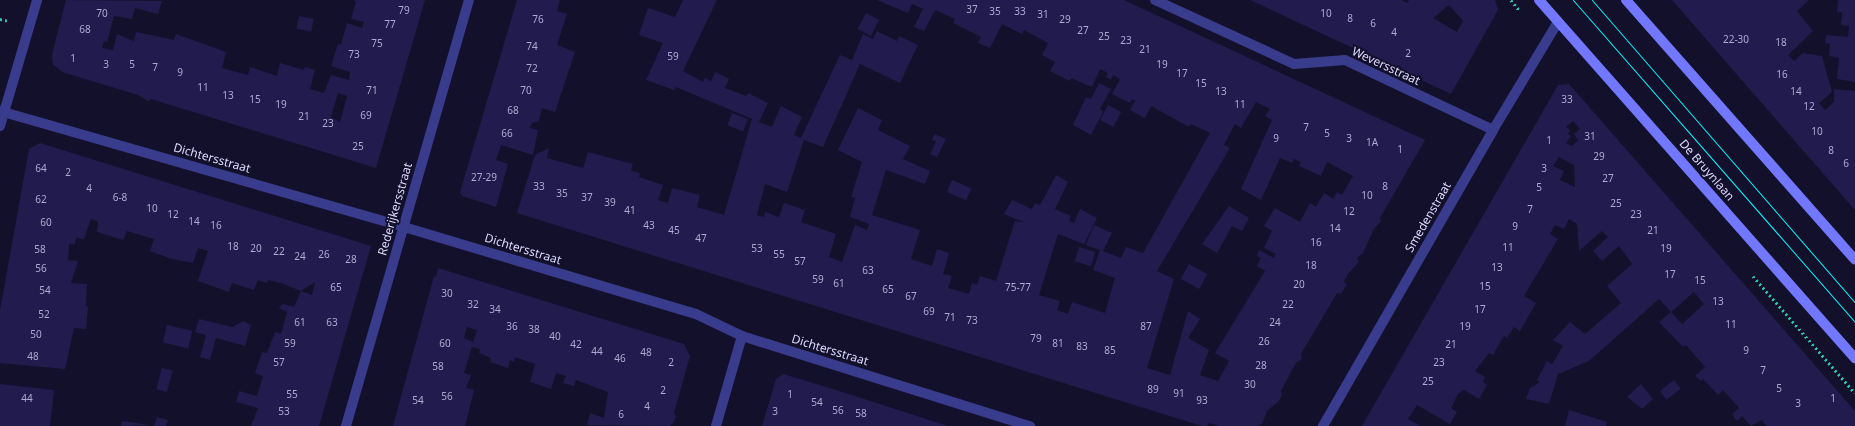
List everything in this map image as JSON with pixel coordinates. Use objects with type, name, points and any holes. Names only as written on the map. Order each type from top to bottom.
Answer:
[{"type":"main road","name":"De Bruynlaan","points":[[1539,0],[1855,358]]},
{"type":"main road","points":[[1626,0],[1855,260]]},
{"type":"street","points":[[0,126],[1,112],[37,0]]},
{"type":"street","name":"Rederijkersstraat","points":[[346,426],[470,0]]},
{"type":"street","name":"Weversstraat","points":[[1154,0],[1294,64],[1345,60],[1493,130]]},
{"type":"street","name":"Smedenstraat","points":[[1323,426],[1493,130],[1558,22]]},
{"type":"street","name":"Dichtersstraat","points":[[1,112],[404,227],[696,314],[742,336],[1030,426]]},
{"type":"street","points":[[716,426],[742,336]]},
{"type":"building","points":[[66,0],[162,1],[158,14],[135,8],[132,19],[114,16],[107,42],[104,41],[102,48],[113,50],[117,34],[134,41],[136,32],[174,40],[176,34],[226,52],[222,68],[248,75],[250,67],[277,76],[280,63],[304,70],[305,67],[315,70],[310,89],[324,93],[331,75],[349,80],[350,72],[331,66],[338,44],[341,45],[347,23],[362,28],[364,22],[351,19],[356,2],[354,0],[425,0],[376,168],[151,99],[148,101],[138,95],[62,72],[53,64],[52,54]],"holes":[[[338,93],[347,96],[340,122],[331,117]]]},
{"type":"building","points":[[517,0],[560,0],[557,11],[567,14],[557,45],[575,52],[555,112],[542,108],[539,121],[532,123],[530,128],[538,130],[533,155],[501,145],[496,160],[508,164],[496,207],[462,196],[460,192]]},
{"type":"building","points":[[683,0],[717,0],[683,71],[703,82],[705,78],[711,81],[715,72],[729,79],[725,88],[746,96],[748,93],[768,103],[759,122],[772,127],[781,106],[802,117],[794,135],[801,138],[840,55],[852,60],[863,34],[873,39],[877,31],[897,41],[899,36],[918,45],[900,83],[860,64],[823,147],[804,140],[787,192],[765,184],[757,215],[764,217],[765,212],[779,217],[784,203],[805,210],[801,222],[836,234],[829,257],[842,262],[855,225],[867,230],[869,224],[850,217],[855,198],[851,197],[862,162],[838,150],[858,108],[882,120],[878,130],[910,146],[903,159],[930,171],[925,184],[886,170],[872,215],[920,230],[911,259],[932,266],[937,249],[949,253],[943,274],[952,276],[948,288],[969,294],[972,283],[977,285],[980,276],[996,281],[1015,221],[1026,223],[1004,214],[1012,200],[1032,209],[1035,203],[1040,205],[1056,175],[1068,182],[1055,209],[1071,216],[1069,221],[1074,223],[1080,209],[1097,218],[1084,244],[1058,234],[1039,295],[1060,301],[1057,310],[1068,314],[1072,302],[1105,313],[1115,278],[1093,270],[1100,250],[1086,245],[1094,225],[1112,233],[1103,251],[1121,258],[1126,247],[1143,253],[1210,133],[1191,124],[1189,127],[1151,106],[1145,118],[1130,110],[1135,101],[1132,99],[1130,103],[1112,94],[1120,79],[1113,75],[1111,80],[1106,77],[1108,73],[1100,69],[1092,87],[1071,78],[1070,81],[1050,71],[1055,62],[1042,55],[1048,43],[1024,30],[1022,34],[1002,24],[990,48],[978,43],[981,37],[953,23],[955,19],[935,10],[924,31],[914,27],[923,9],[912,4],[908,13],[877,0],[1124,0],[1425,140],[1380,218],[1381,221],[1374,229],[1363,253],[1357,258],[1359,262],[1348,274],[1344,282],[1347,284],[1341,294],[1337,293],[1301,354],[1302,359],[1296,363],[1281,391],[1282,395],[1279,401],[1267,411],[1262,424],[1258,426],[1219,426],[1209,423],[1207,426],[1202,426],[517,213],[535,155],[549,148],[547,158],[583,168],[588,152],[633,164],[631,171],[640,173],[639,177],[663,185],[658,200],[668,203],[672,188],[700,195],[697,207],[724,215],[752,119],[676,87],[674,90],[646,80],[663,43],[639,35],[648,8],[675,17]],"holes":[[[1256,102],[1270,109],[1265,116],[1272,120],[1241,189],[1261,200],[1280,158],[1292,163],[1294,159],[1301,162],[1299,166],[1321,176],[1327,162],[1353,176],[1342,195],[1337,192],[1333,199],[1324,193],[1316,207],[1310,203],[1300,222],[1275,208],[1264,226],[1272,231],[1264,248],[1276,254],[1274,258],[1259,250],[1257,256],[1261,258],[1257,266],[1265,271],[1215,353],[1229,361],[1218,381],[1200,375],[1209,350],[1188,338],[1200,319],[1188,311],[1170,375],[1147,368],[1174,279],[1157,271],[1230,148],[1224,145],[1235,124],[1241,128]]]},
{"type":"building","points":[[1250,0],[1401,0],[1407,3],[1409,0],[1495,0],[1498,10],[1451,94]],"holes":[[[1449,5],[1463,21],[1457,32],[1433,18]]]},
{"type":"building","points":[[1672,0],[1809,0],[1797,11],[1813,31],[1788,55],[1794,61],[1803,53],[1822,56],[1832,92],[1819,103],[1825,110],[1834,102],[1834,89],[1855,91],[1855,210]]},
{"type":"building","points":[[1838,0],[1855,0],[1855,82],[1837,79],[1839,58],[1829,56],[1830,44],[1825,43],[1826,35],[1848,37],[1849,26],[1841,25],[1842,12],[1837,12]]},
{"type":"building","points":[[866,13],[879,20],[871,36],[858,29]]},
{"type":"building","points":[[299,16],[314,19],[311,32],[297,29]]},
{"type":"building","points":[[1099,83],[1111,89],[1100,109],[1103,112],[1091,135],[1073,125],[1086,97],[1091,99]]},
{"type":"building","points":[[1569,84],[1855,411],[1855,426],[1766,426],[1762,420],[1751,426],[1742,416],[1737,421],[1732,414],[1739,408],[1723,390],[1718,395],[1703,379],[1701,381],[1695,376],[1705,367],[1686,345],[1683,347],[1659,322],[1671,312],[1659,299],[1589,361],[1558,374],[1549,404],[1526,399],[1530,388],[1540,382],[1537,380],[1547,361],[1552,364],[1563,346],[1553,340],[1570,322],[1585,334],[1621,303],[1607,286],[1632,264],[1619,246],[1602,261],[1593,251],[1608,237],[1602,231],[1579,251],[1577,224],[1569,219],[1564,229],[1555,225],[1550,234],[1558,239],[1524,296],[1536,303],[1520,331],[1514,327],[1507,338],[1504,336],[1493,355],[1489,353],[1475,371],[1485,377],[1483,382],[1487,385],[1479,399],[1464,390],[1458,394],[1451,408],[1457,412],[1450,424],[1417,405],[1408,419],[1420,426],[1362,426],[1558,85]],"holes":[[[1573,121],[1580,129],[1574,134],[1578,140],[1572,146],[1566,143],[1571,136],[1568,134],[1570,130],[1566,127]],[[1559,157],[1574,165],[1575,187],[1560,180],[1564,171],[1553,166]],[[1694,292],[1704,304],[1682,324],[1671,312]]]},
{"type":"building","points":[[1108,105],[1121,112],[1113,127],[1100,120]]},
{"type":"building","points":[[732,113],[748,119],[743,131],[727,125]]},
{"type":"building","points":[[935,134],[946,139],[937,157],[930,154],[936,141],[932,140]]},
{"type":"building","points":[[40,143],[371,246],[319,426],[251,426],[258,408],[236,402],[239,391],[257,396],[263,376],[255,373],[262,352],[267,353],[275,332],[281,334],[287,312],[279,308],[283,304],[294,307],[301,291],[281,283],[268,280],[267,283],[258,280],[254,290],[232,283],[229,292],[198,281],[208,251],[198,248],[193,263],[172,259],[150,251],[154,239],[127,231],[123,240],[97,232],[98,222],[91,219],[84,239],[76,238],[75,244],[69,244],[68,260],[78,261],[71,283],[87,284],[86,306],[88,307],[86,329],[74,328],[65,369],[0,363],[0,310],[29,149]],"holes":[[[315,282],[312,295],[301,291]]]},
{"type":"building","points":[[952,180],[971,188],[966,200],[947,192]]},
{"type":"building","points":[[1229,206],[1249,218],[1242,231],[1232,226],[1217,253],[1202,244]]},
{"type":"building","points":[[1079,247],[1095,252],[1091,266],[1075,261]]},
{"type":"building","points":[[1189,264],[1207,274],[1199,289],[1181,279]]},
{"type":"building","points":[[438,268],[684,344],[690,356],[674,413],[676,416],[674,422],[670,426],[587,425],[590,413],[604,418],[608,392],[576,380],[574,386],[563,383],[566,376],[556,373],[551,389],[530,382],[535,364],[515,357],[514,362],[510,360],[508,368],[490,362],[491,358],[479,353],[480,349],[472,347],[464,373],[471,375],[466,388],[474,390],[465,426],[393,426],[434,276],[436,277]],"holes":[[[467,327],[477,330],[473,342],[464,338]]]},
{"type":"building","points":[[199,319],[232,327],[243,321],[251,325],[245,346],[216,338],[210,360],[200,357],[206,335],[195,332]]},
{"type":"building","points":[[167,325],[192,331],[188,348],[163,343]]},
{"type":"building","points":[[162,368],[173,371],[167,392],[156,389]]},
{"type":"building","points":[[783,374],[948,426],[762,426],[776,379]]},
{"type":"building","points":[[1674,380],[1681,389],[1667,400],[1660,391]]},
{"type":"building","points":[[0,384],[54,390],[50,426],[0,426]]},
{"type":"building","points":[[1641,384],[1653,399],[1642,409],[1627,397]]},
{"type":"building","points":[[1569,410],[1607,422],[1606,426],[1565,426]]},
{"type":"building","points":[[157,417],[168,420],[166,426],[154,426]]},
{"type":"building","points":[[122,421],[150,425],[121,426]]},
{"type":"tram line","points":[[1573,0],[1855,322]]},
{"type":"tram line","points":[[1592,0],[1855,303]]}]
